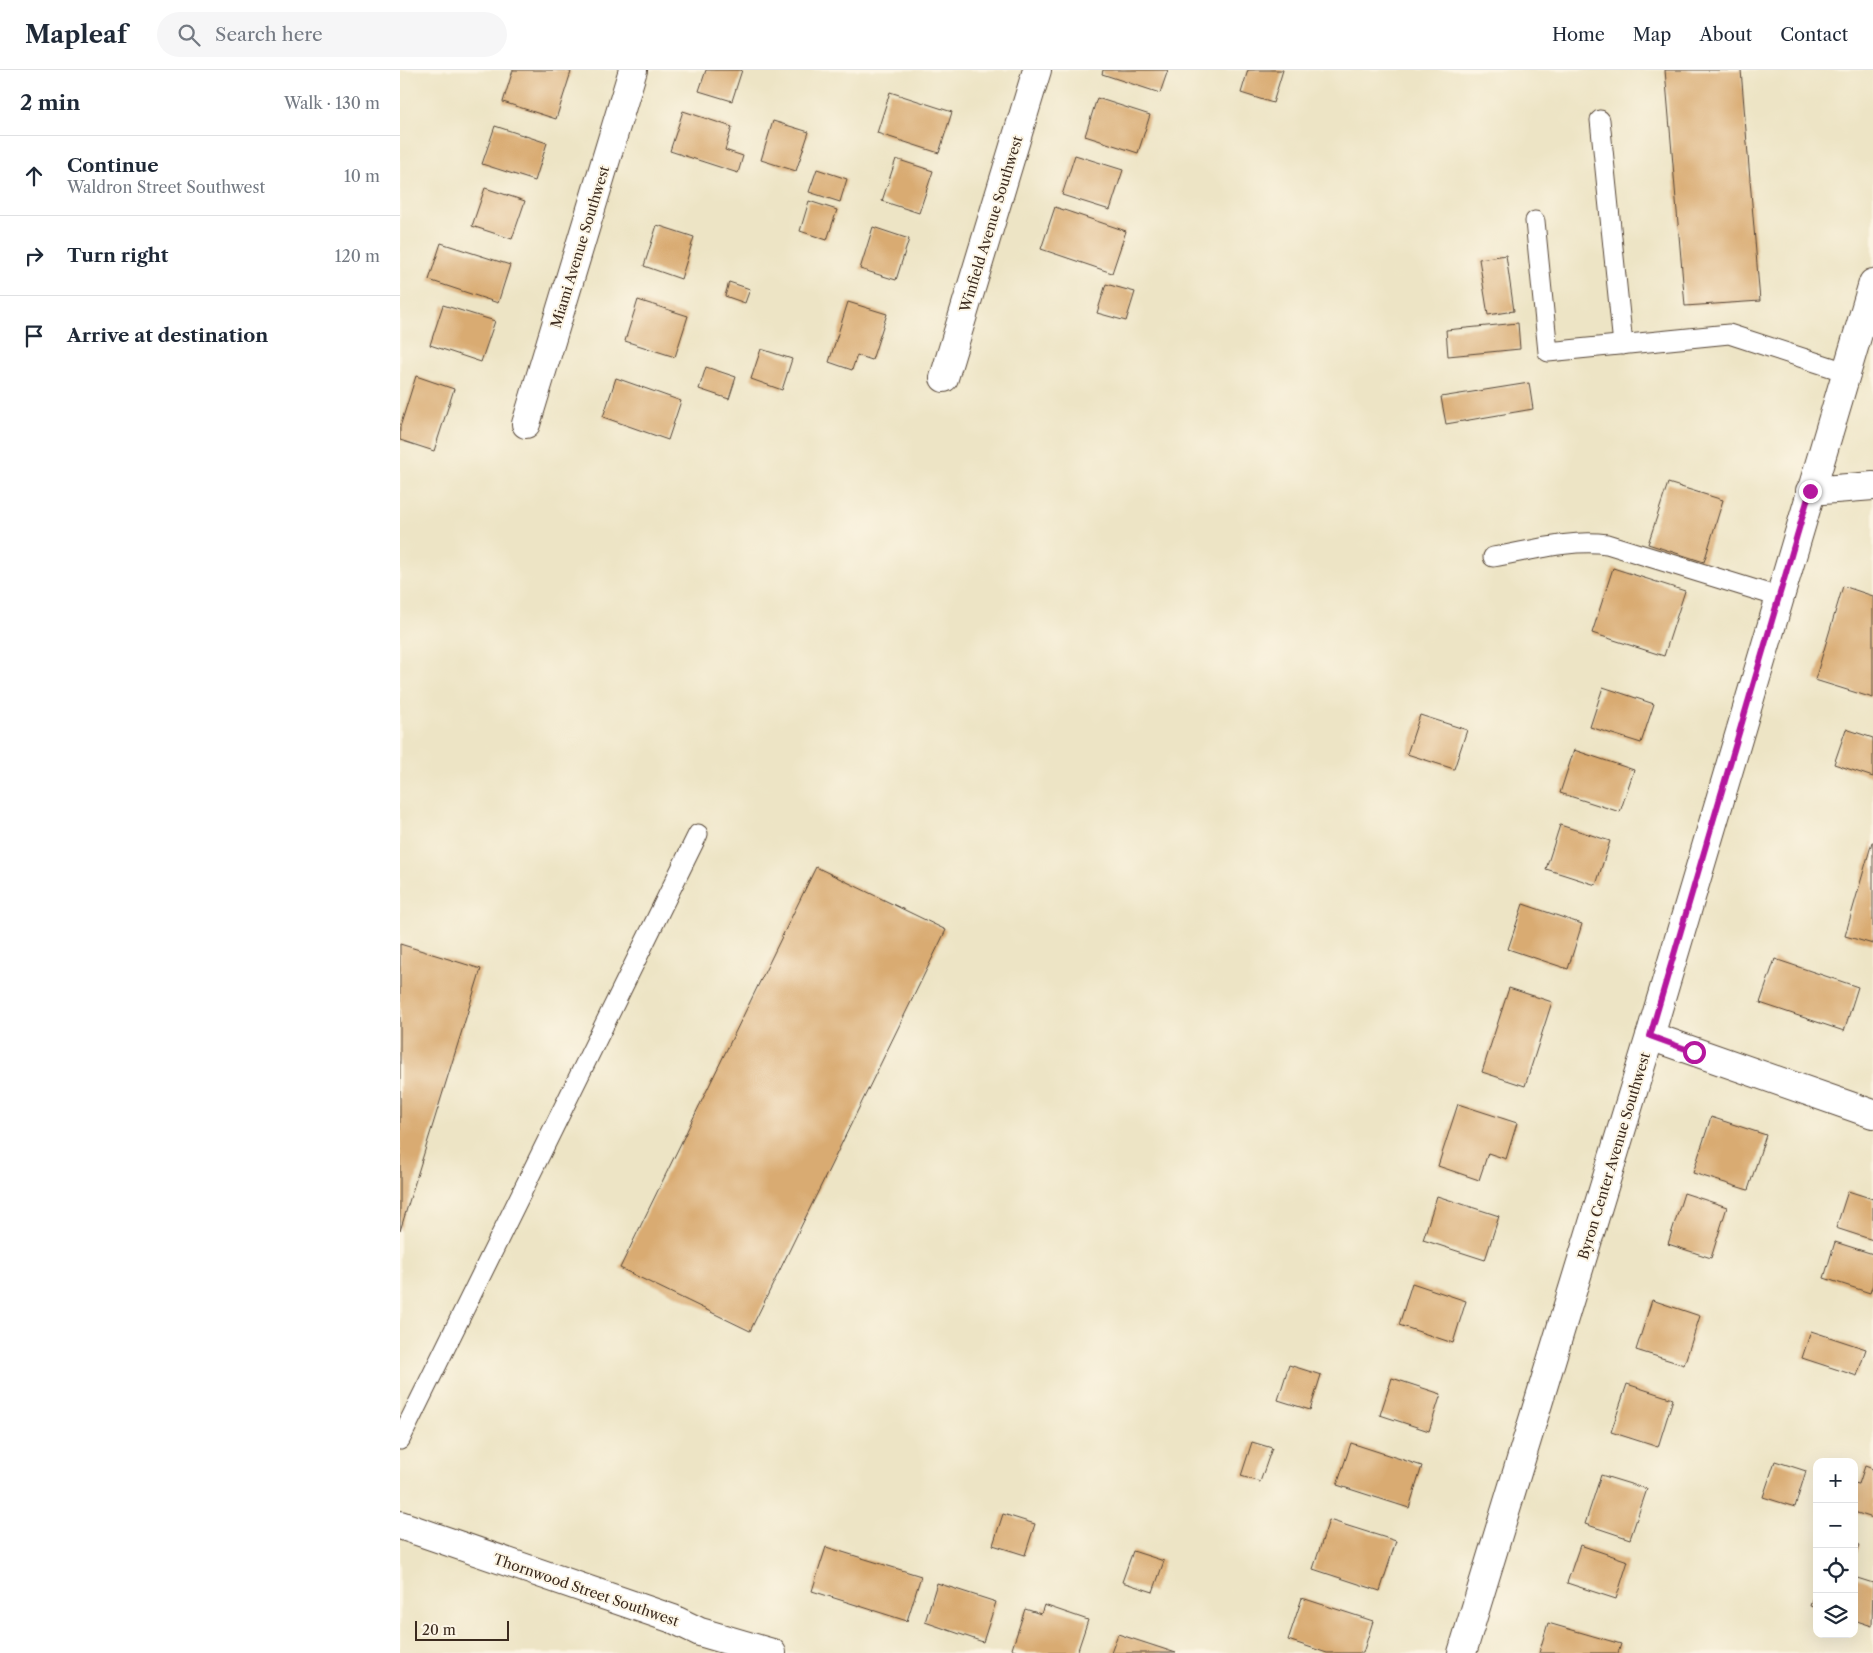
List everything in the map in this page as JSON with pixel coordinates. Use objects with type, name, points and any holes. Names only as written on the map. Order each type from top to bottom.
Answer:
[{"type":"main road","name":"Miami Avenue Southwest","points":[[526,424],[633,70]]},
{"type":"main road","name":"Winfield Avenue Southwest","points":[[944,378],[1037,70]]},
{"type":"main road","name":"Byron Center Avenue Southwest","points":[[1462,1653],[1650,1036],[1873,283]]},
{"type":"main road","points":[[1810,491],[1873,486]]},
{"type":"main road","points":[[1650,1036],[1873,1114]]},
{"type":"main road","name":"Thornwood Street Southwest","points":[[400,1526],[673,1619],[700,1632],[772,1653]]},
{"type":"lane","points":[[1600,120],[1623,345]]},
{"type":"lane","points":[[1535,221],[1548,352],[1729,334],[1846,372]]},
{"type":"lane","points":[[1493,557],[1590,541],[1607,544],[1779,597]]},
{"type":"lane","points":[[400,1440],[698,834]]},
{"type":"building","points":[[513,70],[565,70],[571,72],[556,119],[503,102]]},
{"type":"building","points":[[706,70],[742,70],[732,101],[699,91]]},
{"type":"building","points":[[1103,70],[1168,70],[1160,93],[1102,74]]},
{"type":"building","points":[[1248,70],[1283,70],[1273,103],[1241,93]]},
{"type":"building","points":[[1665,70],[1741,70],[1760,301],[1685,306]]},
{"type":"building","points":[[890,92],[952,112],[939,153],[877,133]]},
{"type":"building","points":[[1097,98],[1150,115],[1138,153],[1085,136]]},
{"type":"building","points":[[683,111],[732,127],[725,150],[743,156],[738,173],[670,151]]},
{"type":"building","points":[[773,121],[809,132],[796,171],[761,160]]},
{"type":"building","points":[[495,126],[547,143],[535,181],[482,164]]},
{"type":"building","points":[[1075,155],[1123,170],[1110,210],[1062,195]]},
{"type":"building","points":[[896,159],[933,171],[919,213],[882,201]]},
{"type":"building","points":[[817,169],[847,179],[840,202],[809,192]]},
{"type":"building","points":[[485,188],[525,201],[512,239],[472,226]]},
{"type":"building","points":[[809,201],[837,210],[827,240],[800,231]]},
{"type":"building","points":[[1055,207],[1126,231],[1112,273],[1041,249]]},
{"type":"building","points":[[657,225],[694,237],[681,279],[644,266]]},
{"type":"building","points":[[873,227],[909,239],[896,280],[860,269]]},
{"type":"building","points":[[441,243],[510,265],[498,303],[429,280]]},
{"type":"building","points":[[1506,255],[1514,311],[1488,315],[1479,259]]},
{"type":"building","points":[[729,282],[750,289],[745,303],[725,296]]},
{"type":"building","points":[[1106,284],[1135,292],[1126,321],[1097,313]]},
{"type":"building","points":[[638,300],[688,316],[675,357],[625,341]]},
{"type":"building","points":[[848,302],[887,314],[872,360],[857,355],[852,370],[829,362]]},
{"type":"building","points":[[443,305],[495,321],[481,362],[430,345]]},
{"type":"building","points":[[1518,323],[1520,349],[1448,356],[1446,330]]},
{"type":"building","points":[[761,349],[792,359],[782,390],[751,379]]},
{"type":"building","points":[[706,367],[736,377],[729,399],[699,389]]},
{"type":"building","points":[[416,376],[454,389],[434,451],[400,440],[400,427]]},
{"type":"building","points":[[616,378],[681,401],[668,440],[603,417]]},
{"type":"building","points":[[1529,383],[1533,409],[1446,424],[1441,397]]},
{"type":"building","points":[[1668,483],[1723,500],[1704,562],[1648,544]]},
{"type":"building","points":[[1613,568],[1685,591],[1664,656],[1592,633]]},
{"type":"building","points":[[1843,586],[1873,596],[1873,698],[1815,680]]},
{"type":"building","points":[[1603,687],[1654,704],[1641,743],[1590,727]]},
{"type":"building","points":[[1420,715],[1467,730],[1454,769],[1407,754]]},
{"type":"building","points":[[1846,729],[1873,738],[1873,777],[1834,764]]},
{"type":"building","points":[[1574,750],[1634,770],[1620,812],[1560,793]]},
{"type":"building","points":[[1560,825],[1610,841],[1596,885],[1546,869]]},
{"type":"building","points":[[1873,842],[1873,944],[1845,936]]},
{"type":"building","points":[[816,867],[946,930],[750,1331],[620,1268]]},
{"type":"building","points":[[1523,904],[1582,924],[1568,969],[1508,949]]},
{"type":"building","points":[[400,944],[481,969],[400,1231]]},
{"type":"building","points":[[1775,959],[1858,987],[1844,1031],[1760,1003]]},
{"type":"building","points":[[1509,988],[1552,1002],[1525,1086],[1482,1072]]},
{"type":"building","points":[[1458,1104],[1517,1123],[1506,1159],[1488,1153],[1479,1180],[1438,1166]]},
{"type":"building","points":[[1711,1117],[1766,1135],[1748,1190],[1693,1173]]},
{"type":"building","points":[[1848,1191],[1873,1199],[1873,1240],[1836,1228]]},
{"type":"building","points":[[1684,1193],[1727,1207],[1711,1258],[1668,1244]]},
{"type":"building","points":[[1437,1196],[1499,1216],[1485,1260],[1423,1240]]},
{"type":"building","points":[[1835,1242],[1873,1254],[1873,1284],[1870,1293],[1824,1278]]},
{"type":"building","points":[[1412,1283],[1466,1301],[1453,1343],[1399,1325]]},
{"type":"building","points":[[1652,1300],[1700,1316],[1684,1365],[1636,1350]]},
{"type":"building","points":[[1811,1331],[1866,1349],[1857,1376],[1802,1358]]},
{"type":"building","points":[[1289,1365],[1321,1375],[1310,1410],[1278,1400]]},
{"type":"building","points":[[1392,1378],[1441,1394],[1429,1431],[1380,1415]]},
{"type":"building","points":[[1627,1384],[1673,1399],[1658,1447],[1611,1432]]},
{"type":"building","points":[[1252,1442],[1272,1448],[1260,1482],[1241,1476]]},
{"type":"building","points":[[1351,1443],[1422,1466],[1409,1508],[1337,1485]]},
{"type":"building","points":[[1775,1461],[1806,1471],[1795,1507],[1763,1497]]},
{"type":"building","points":[[1865,1466],[1873,1469],[1873,1518],[1858,1513],[1859,1484]]},
{"type":"building","points":[[1601,1475],[1647,1489],[1630,1539],[1585,1524]]},
{"type":"building","points":[[1003,1514],[1035,1524],[1025,1555],[993,1545]]},
{"type":"building","points":[[1329,1520],[1396,1541],[1380,1591],[1313,1569]]},
{"type":"building","points":[[1580,1545],[1628,1561],[1616,1599],[1567,1583]]},
{"type":"building","points":[[826,1547],[921,1576],[907,1621],[812,1591]]},
{"type":"building","points":[[1133,1551],[1164,1561],[1153,1592],[1122,1582]]},
{"type":"building","points":[[1858,1578],[1873,1583],[1872,1626],[1858,1621]]},
{"type":"building","points":[[937,1583],[996,1602],[983,1642],[925,1622]]},
{"type":"building","points":[[1302,1598],[1373,1621],[1363,1653],[1327,1653],[1288,1640]]},
{"type":"building","points":[[1044,1605],[1088,1620],[1077,1653],[1025,1653],[1012,1649],[1025,1609],[1041,1614]]},
{"type":"building","points":[[1548,1623],[1621,1644],[1618,1653],[1539,1653]]},
{"type":"building","points":[[1118,1634],[1176,1653],[1111,1653]]},
{"type":"route","points":[[1694,1052],[1650,1036],[1810,491]]}]
